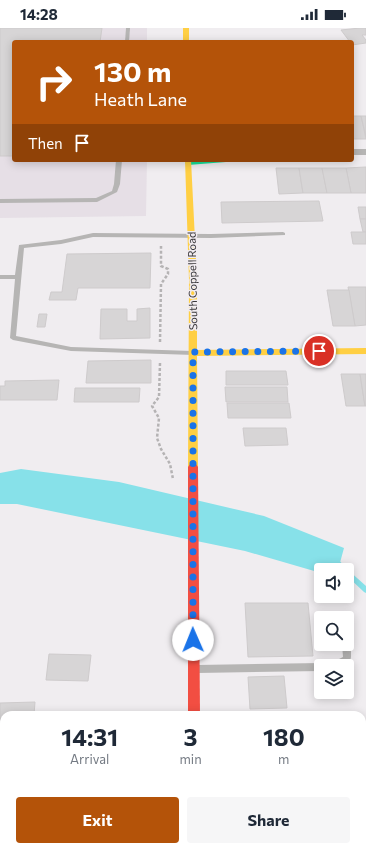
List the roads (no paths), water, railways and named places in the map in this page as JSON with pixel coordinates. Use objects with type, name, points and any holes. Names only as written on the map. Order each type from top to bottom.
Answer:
[{"type":"street","points":[[186,28],[186,40]]},
{"type":"street","points":[[354,152],[366,152]]},
{"type":"street","name":"South Coppell Road","points":[[188,162],[193,352],[192,554],[194,711]]},
{"type":"street","points":[[193,352],[366,351]]},
{"type":"lane","points":[[127,40],[128,28]]},
{"type":"lane","points":[[0,201],[97,200],[114,192],[117,184],[119,162]]},
{"type":"lane","points":[[193,352],[71,349],[13,338],[21,246],[61,242],[93,236],[283,234]]},
{"type":"lane","points":[[0,277],[18,277]]},
{"type":"lane","points":[[194,669],[314,667]]},
{"type":"water","points":[[21,469],[119,482],[264,516],[344,548],[340,563],[314,563],[314,571],[245,551],[17,504],[0,504],[0,473]]},
{"type":"waterway","points":[[334,559],[338,563]]},
{"type":"waterway","points":[[354,579],[366,590]]}]
